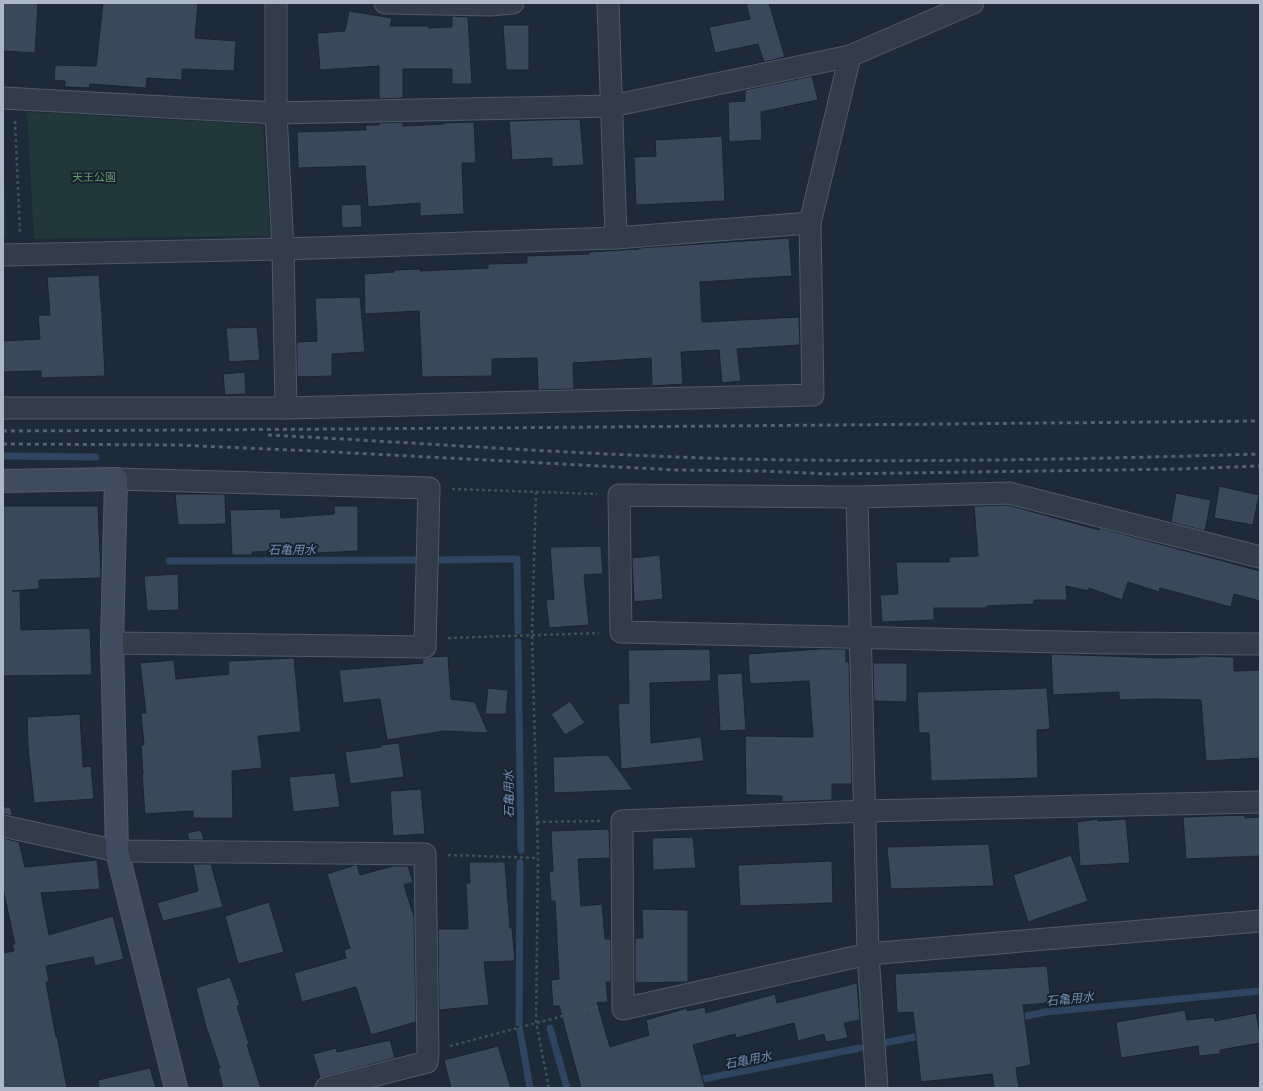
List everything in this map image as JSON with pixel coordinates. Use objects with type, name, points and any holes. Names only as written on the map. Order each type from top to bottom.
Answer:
[{"type":"street","points":[[276,3],[276,113],[283,249],[286,408]]},
{"type":"street","points":[[385,3],[491,5],[513,3]]},
{"type":"street","points":[[608,3],[616,238]]},
{"type":"street","points":[[8,98],[276,113],[612,106],[850,56],[973,3]]},
{"type":"street","points":[[3,408],[286,408],[813,395],[810,223],[850,56]]},
{"type":"street","points":[[12,255],[283,249],[616,238],[810,223]]},
{"type":"street","points":[[3,481],[116,479],[429,488],[425,647],[112,643]]},
{"type":"street","points":[[116,479],[112,643],[118,851],[176,1088]]},
{"type":"street","points":[[1260,557],[1009,493],[857,497],[619,495],[622,632],[1108,643],[1260,644]]},
{"type":"street","points":[[857,497],[866,811],[868,954],[877,1088]]},
{"type":"street","points":[[1260,802],[866,811],[622,821],[623,1009],[868,954],[1260,921]]},
{"type":"street","points":[[3,826],[118,851],[425,854],[427,1062],[326,1088]]},
{"type":"path","points":[[8,98],[12,255]]},
{"type":"path","points":[[429,488],[619,495]]},
{"type":"path","points":[[536,492],[532,634],[538,858],[536,1022],[548,1088]]},
{"type":"path","points":[[425,639],[622,632]]},
{"type":"path","points":[[537,822],[622,821]]},
{"type":"path","points":[[425,854],[538,858]]},
{"type":"path","points":[[428,1052],[623,1000]]},
{"type":"green space","name":"天王公園","points":[[27,112],[263,125],[270,236],[34,239]]},
{"type":"green space","points":[[3,148],[7,238],[3,238]]},
{"type":"building","points":[[3,3],[38,3],[35,53],[3,51]]},
{"type":"building","points":[[103,3],[198,3],[195,38],[236,41],[234,71],[182,69],[182,80],[147,78],[146,88],[90,84],[89,88],[65,87],[65,81],[54,80],[55,65],[96,66]]},
{"type":"building","points":[[746,3],[769,3],[785,57],[764,62],[758,44],[715,53],[709,27],[750,19]]},
{"type":"building","points":[[349,11],[392,18],[390,26],[429,26],[429,28],[452,27],[452,16],[468,17],[472,84],[452,84],[452,69],[403,69],[403,98],[379,99],[379,66],[320,70],[317,33],[345,31]]},
{"type":"building","points":[[503,25],[529,25],[529,70],[506,70]]},
{"type":"building","points":[[812,76],[818,100],[761,112],[762,140],[729,142],[728,102],[745,101],[745,90]]},
{"type":"building","points":[[580,119],[584,165],[552,167],[552,158],[512,160],[509,121]]},
{"type":"building","points":[[403,122],[403,126],[474,122],[476,163],[462,163],[464,214],[420,216],[420,203],[368,207],[365,166],[298,168],[297,132],[366,130],[365,125]]},
{"type":"building","points":[[722,136],[725,201],[636,205],[634,157],[656,156],[655,140]]},
{"type":"building","points":[[361,204],[362,227],[342,228],[341,205]]},
{"type":"building","points":[[789,238],[792,276],[700,282],[702,322],[799,317],[800,345],[737,349],[741,381],[722,383],[719,350],[681,352],[683,384],[652,386],[651,358],[573,363],[574,389],[538,390],[537,358],[492,359],[492,376],[422,377],[419,311],[365,314],[364,274],[394,272],[394,270],[420,269],[420,271],[488,268],[488,264],[527,263],[527,256],[589,254],[589,252],[639,248]]},
{"type":"building","points":[[99,275],[105,376],[41,378],[41,371],[3,372],[3,341],[40,339],[38,315],[50,315],[47,277]]},
{"type":"building","points":[[360,297],[365,352],[332,354],[332,376],[297,377],[297,342],[317,341],[315,298]]},
{"type":"building","points":[[257,327],[260,360],[229,362],[226,328]]},
{"type":"building","points":[[245,372],[246,394],[225,395],[223,374]]},
{"type":"building","points":[[1219,486],[1259,495],[1253,525],[1214,518]]},
{"type":"building","points":[[1176,493],[1211,500],[1205,531],[1171,522]]},
{"type":"building","points":[[175,494],[225,494],[226,524],[178,525]]},
{"type":"building","points":[[1008,505],[1260,571],[1260,601],[1234,594],[1231,607],[1160,588],[1159,592],[1128,582],[1122,600],[1089,588],[1089,591],[1066,586],[1067,600],[1034,600],[1034,604],[987,606],[987,608],[934,608],[934,620],[882,622],[880,595],[898,594],[896,562],[949,562],[949,557],[978,556],[974,506]]},
{"type":"building","points":[[3,506],[98,506],[101,578],[39,580],[39,589],[12,591],[20,591],[21,630],[90,628],[92,675],[3,676]]},
{"type":"building","points":[[334,506],[358,506],[358,551],[317,553],[317,550],[252,552],[252,555],[232,555],[230,510],[280,509],[281,518],[334,514]]},
{"type":"building","points":[[601,546],[603,574],[584,575],[589,625],[549,628],[546,600],[554,599],[550,547]]},
{"type":"building","points":[[660,555],[663,599],[634,602],[632,558]]},
{"type":"building","points":[[178,574],[179,610],[147,611],[144,576]]},
{"type":"building","points":[[710,649],[711,681],[650,683],[651,743],[701,737],[704,761],[621,769],[618,704],[629,703],[628,650]]},
{"type":"building","points":[[820,649],[846,649],[846,662],[849,662],[852,784],[832,784],[832,800],[782,802],[782,796],[746,795],[745,736],[813,737],[809,681],[750,684],[748,654]]},
{"type":"building","points":[[1051,654],[1161,658],[1199,656],[1234,657],[1234,671],[1260,670],[1260,758],[1206,761],[1201,700],[1119,700],[1119,692],[1053,695]]},
{"type":"building","points":[[448,656],[451,699],[475,702],[488,733],[444,731],[387,740],[380,699],[343,703],[339,670],[423,663],[422,659]]},
{"type":"building","points":[[294,658],[301,732],[258,736],[262,768],[232,771],[233,818],[193,818],[193,811],[145,814],[141,745],[144,745],[141,713],[146,713],[140,663],[174,660],[176,679],[229,674],[228,661]]},
{"type":"building","points":[[873,663],[907,663],[907,702],[874,701]]},
{"type":"building","points":[[742,673],[746,730],[720,731],[717,674]]},
{"type":"building","points":[[488,688],[508,690],[506,714],[485,714]]},
{"type":"building","points":[[1047,688],[1050,729],[1037,730],[1038,778],[931,781],[929,733],[919,733],[917,692]]},
{"type":"building","points":[[570,701],[585,723],[565,735],[551,714]]},
{"type":"building","points":[[80,714],[83,767],[91,766],[94,799],[34,803],[28,747],[27,717]]},
{"type":"building","points":[[399,743],[404,777],[350,784],[345,752]]},
{"type":"building","points":[[608,755],[633,790],[554,793],[553,757]]},
{"type":"building","points":[[335,773],[340,807],[293,812],[289,777]]},
{"type":"building","points":[[421,789],[425,834],[393,836],[390,791]]},
{"type":"building","points":[[3,807],[10,807],[13,816],[3,814]]},
{"type":"building","points":[[1245,815],[1245,818],[1260,817],[1260,856],[1186,859],[1183,817]]},
{"type":"building","points":[[1098,819],[1098,821],[1126,819],[1130,863],[1080,866],[1077,822]]},
{"type":"building","points":[[609,829],[610,858],[578,859],[581,906],[602,904],[605,939],[611,939],[611,982],[606,982],[608,1002],[597,1003],[610,1047],[649,1035],[646,1020],[687,1008],[687,1011],[705,1007],[706,1013],[775,994],[777,1003],[857,983],[860,1020],[844,1023],[848,1038],[826,1042],[824,1034],[798,1041],[794,1023],[736,1038],[735,1034],[693,1045],[705,1088],[581,1088],[559,1006],[553,1006],[551,980],[559,979],[555,901],[551,901],[549,871],[553,871],[551,831]]},
{"type":"building","points":[[201,830],[204,840],[189,840],[187,833]]},
{"type":"building","points":[[693,837],[696,868],[653,870],[652,838]]},
{"type":"building","points":[[3,838],[19,842],[25,867],[97,860],[100,889],[41,893],[49,935],[113,916],[124,959],[95,966],[93,957],[46,966],[49,981],[46,982],[67,1088],[3,1088],[3,953],[14,951],[12,944],[15,944],[3,889]]},
{"type":"building","points":[[989,844],[994,886],[891,889],[887,847]]},
{"type":"building","points":[[1071,855],[1088,901],[1028,922],[1013,875]]},
{"type":"building","points":[[832,861],[833,903],[740,906],[738,865]]},
{"type":"building","points":[[469,862],[505,862],[510,928],[512,928],[515,961],[484,962],[489,1005],[439,1010],[438,929],[468,929],[466,883],[470,883]]},
{"type":"building","points":[[193,864],[211,864],[223,907],[163,921],[157,903],[198,891]]},
{"type":"building","points":[[357,865],[360,875],[393,866],[408,866],[413,882],[404,885],[414,917],[416,1022],[371,1035],[356,987],[302,1002],[294,973],[346,958],[344,950],[350,948],[327,874]]},
{"type":"building","points":[[269,902],[284,952],[238,964],[225,916]]},
{"type":"building","points":[[642,909],[688,910],[688,982],[635,983],[635,938],[643,938]]},
{"type":"building","points":[[1047,966],[1051,1003],[1023,1005],[1031,1065],[1016,1068],[1019,1088],[994,1088],[992,1074],[921,1082],[913,1012],[897,1013],[895,974]]},
{"type":"building","points":[[230,977],[240,1005],[237,1006],[249,1044],[247,1045],[261,1088],[223,1088],[218,1068],[220,1068],[206,1027],[196,988]]},
{"type":"building","points":[[1185,1010],[1187,1020],[1214,1017],[1215,1021],[1256,1013],[1260,1043],[1220,1050],[1220,1054],[1199,1056],[1198,1046],[1121,1058],[1116,1022]]},
{"type":"building","points":[[390,1040],[395,1058],[320,1078],[313,1054],[336,1048],[337,1052]]},
{"type":"building","points":[[498,1046],[511,1088],[451,1088],[444,1060]]},
{"type":"building","points":[[150,1068],[156,1088],[99,1088],[98,1080]]},
{"type":"waterway","name":"石亀用水","points":[[3,456],[96,457]]},
{"type":"waterway","name":"石亀用水","points":[[437,560],[517,559],[518,631]]},
{"type":"waterway","name":"石亀用水","points":[[169,561],[414,560]]},
{"type":"waterway","name":"石亀用水","points":[[518,642],[521,850]]},
{"type":"waterway","name":"石亀用水","points":[[519,1023],[520,863]]},
{"type":"waterway","name":"石亀用水","points":[[1016,1018],[1046,1012],[1260,991]]},
{"type":"waterway","name":"石亀用水","points":[[550,1028],[567,1088]]},
{"type":"waterway","points":[[520,1031],[530,1088]]},
{"type":"waterway","name":"石亀用水","points":[[884,1043],[925,1035]]},
{"type":"waterway","name":"石亀用水","points":[[693,1081],[860,1048]]},
{"type":"railway","points":[[3,431],[1260,421]]},
{"type":"railway","points":[[268,435],[563,452],[741,459],[871,461],[1000,460],[1260,454]]},
{"type":"railway","points":[[3,444],[177,445],[677,470],[831,474],[1180,469],[1260,466]]}]
